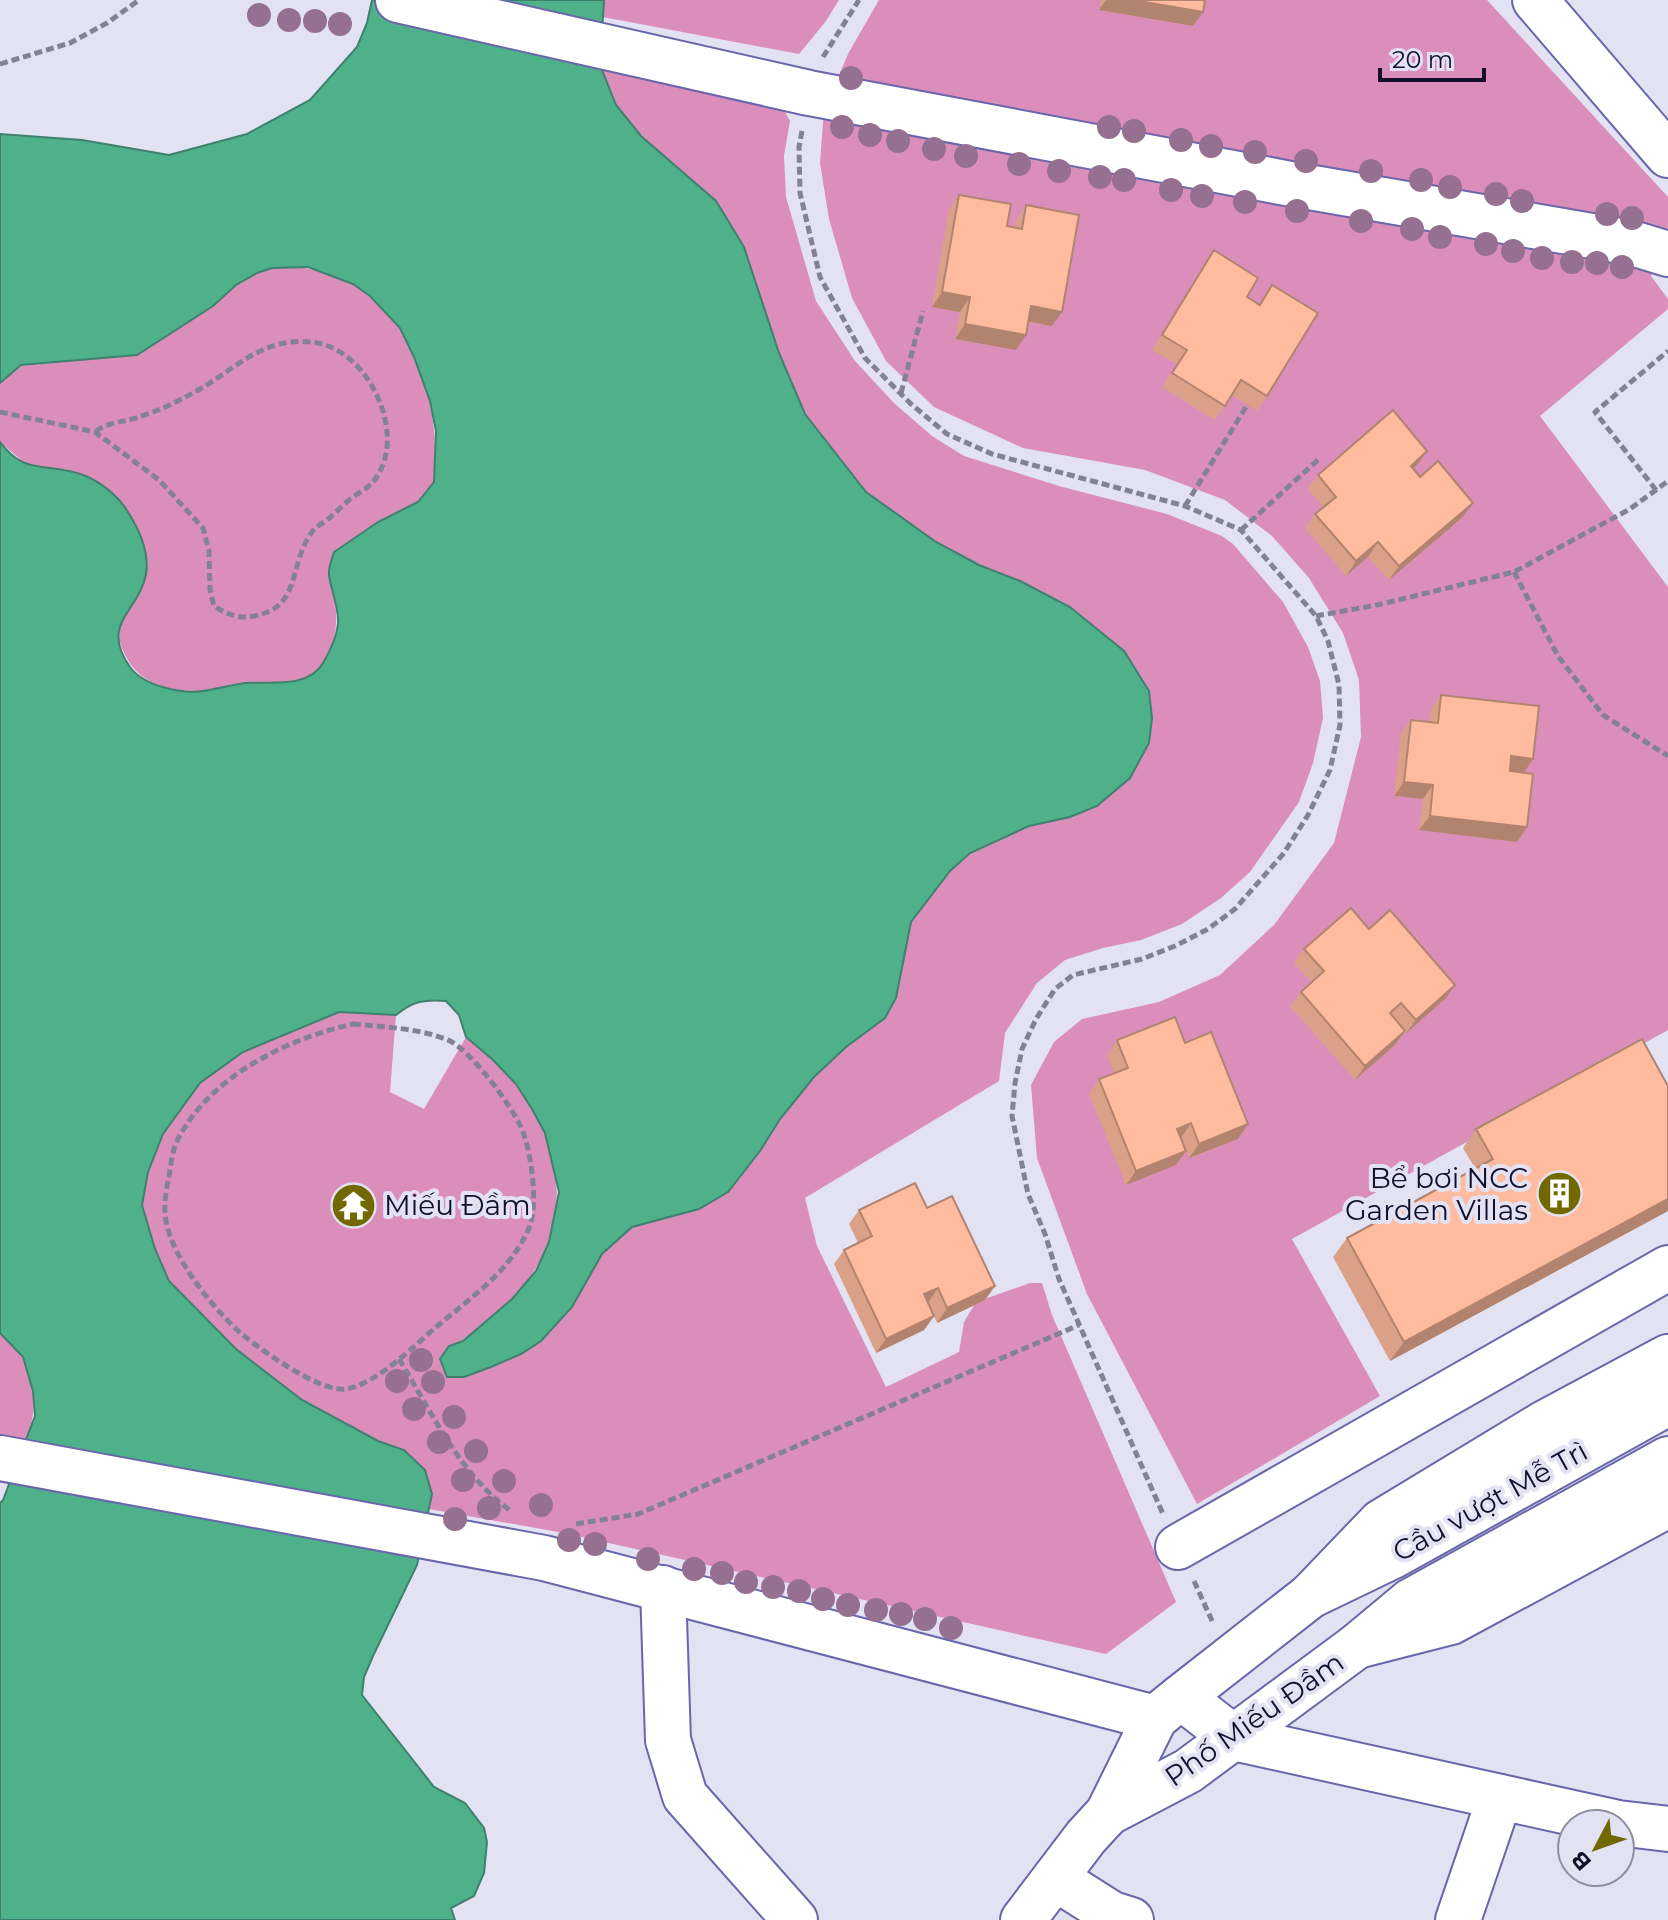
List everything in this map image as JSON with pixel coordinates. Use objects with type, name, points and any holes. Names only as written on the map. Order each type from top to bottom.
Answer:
[{"type":"street","points":[[398,0],[809,93],[1291,184],[1632,243],[1668,254]]},
{"type":"street","points":[[1535,0],[1668,155]]},
{"type":"street","points":[[1178,1547],[1668,1268]]},
{"type":"street","points":[[1310,1596],[1381,1522],[1543,1424],[1668,1357]]},
{"type":"street","name":"Cầu vượt Mễ Trì","points":[[1310,1596],[1391,1557],[1668,1403]]},
{"type":"street","name":"Cầu vượt Mễ Trì","points":[[1357,1646],[1411,1601],[1668,1459]]},
{"type":"street","points":[[9,1460],[544,1558],[1168,1708],[1234,1738],[1618,1823],[1668,1829]]},
{"type":"street","points":[[1357,1646],[1451,1622],[1668,1505]]},
{"type":"street","points":[[663,1588],[668,1740],[685,1796],[795,1920]]},
{"type":"street","name":"Phố Miếu Đầm","points":[[1023,1920],[1108,1813],[1168,1708],[1310,1596]]},
{"type":"street","name":"Phố Miếu Đầm","points":[[1108,1813],[1188,1771],[1357,1646]]},
{"type":"street","points":[[1458,1920],[1500,1797]]},
{"type":"street","points":[[1055,1878],[1112,1914],[1131,1920]]},
{"type":"path","points":[[0,64],[70,43],[107,23],[139,0]]},
{"type":"path","points":[[859,0],[811,81],[799,147],[800,193],[820,277],[865,358],[947,434],[992,454],[1185,506],[1241,530],[1316,616],[1328,641],[1339,685],[1340,725],[1330,770],[1308,815],[1284,853],[1235,909],[1208,929],[1142,959],[1073,975],[1055,989],[1022,1049],[1015,1083],[1012,1116],[1017,1150],[1028,1194],[1059,1279],[1229,1659]]},
{"type":"path","points":[[901,394],[923,311]]},
{"type":"path","points":[[0,412],[95,432],[159,480],[203,528],[209,551],[210,590],[214,606],[229,616],[249,617],[270,613],[283,602],[292,588],[298,557],[313,530],[373,485],[388,450],[386,423],[378,400],[360,369],[343,353],[318,341],[268,346],[180,400],[142,416],[104,425],[95,432]]},
{"type":"path","points":[[1656,490],[1595,412],[1668,351]]},
{"type":"path","points":[[1185,506],[1246,407]]},
{"type":"path","points":[[1241,530],[1320,458]]},
{"type":"path","points":[[1316,616],[1377,605],[1514,572],[1630,509],[1668,481]]},
{"type":"path","points":[[1514,572],[1558,656],[1603,715],[1668,756]]},
{"type":"path","points":[[353,1024],[421,1032],[451,1041],[482,1070],[521,1128],[533,1189],[531,1225],[512,1260],[485,1287],[399,1359],[367,1381],[344,1389],[325,1387],[269,1354],[238,1331],[193,1279],[174,1244],[165,1213],[176,1144],[190,1120],[228,1082],[287,1044],[316,1032],[353,1024]]},
{"type":"path","points":[[562,1527],[638,1514],[1079,1325]]},
{"type":"path","points":[[399,1359],[449,1440],[488,1495],[516,1515]]},
{"type":"shaded area","points":[[372,0],[604,0],[600,65],[616,105],[641,136],[716,201],[744,247],[779,353],[805,414],[866,492],[936,542],[1070,607],[1124,651],[1149,691],[1152,718],[1149,743],[1130,778],[1097,806],[1070,817],[1029,826],[970,853],[950,871],[911,922],[896,998],[885,1018],[846,1047],[814,1077],[728,1192],[699,1209],[632,1227],[602,1254],[572,1307],[541,1341],[521,1354],[464,1377],[447,1377],[440,1359],[449,1346],[463,1341],[512,1299],[536,1271],[549,1242],[559,1192],[545,1133],[532,1109],[516,1084],[466,1037],[459,1015],[446,1001],[439,1000],[414,1004],[396,1015],[339,1012],[243,1052],[200,1083],[163,1134],[148,1172],[142,1205],[155,1249],[169,1281],[236,1349],[302,1400],[378,1441],[404,1450],[425,1470],[432,1494],[417,1565],[364,1677],[362,1695],[434,1787],[465,1803],[484,1828],[487,1842],[484,1873],[474,1896],[451,1908],[455,1920],[0,1920],[0,1503],[35,1416],[33,1391],[23,1357],[0,1333],[0,442],[24,463],[93,479],[124,506],[141,538],[147,565],[142,587],[120,628],[118,639],[122,652],[136,674],[153,684],[194,692],[245,683],[288,682],[308,677],[316,671],[328,654],[337,628],[338,617],[329,572],[334,552],[378,522],[418,502],[434,482],[436,431],[430,401],[400,328],[370,296],[353,284],[308,267],[272,268],[257,273],[236,285],[213,306],[137,355],[21,365],[0,383],[0,134],[82,140],[169,155],[247,134],[310,100],[357,47]]},
{"type":"shaded area","points":[[604,0],[839,0],[799,54],[603,17]]},
{"type":"shaded area","points":[[879,0],[1487,0],[1668,197],[1668,227],[1651,276],[1668,299],[1668,309],[1540,416],[1668,587],[1668,1030],[1292,1239],[1380,1396],[1197,1504],[1087,1294],[1037,1158],[1031,1085],[1054,1042],[1082,1019],[1159,1002],[1220,975],[1274,925],[1334,843],[1361,737],[1359,680],[1343,633],[1309,578],[1272,536],[1225,500],[1145,470],[1023,448],[934,407],[886,361],[852,298],[829,219],[820,163],[824,109],[849,52]]},
{"type":"shaded area","points":[[600,65],[779,101],[790,121],[784,156],[786,197],[816,301],[855,361],[894,403],[932,436],[964,456],[1059,486],[1167,514],[1222,536],[1233,544],[1283,602],[1308,647],[1320,681],[1323,718],[1313,763],[1299,802],[1250,872],[1221,898],[1182,924],[1141,940],[1065,960],[1037,983],[1005,1033],[999,1081],[805,1198],[817,1246],[886,1387],[959,1352],[964,1322],[976,1302],[1030,1283],[1042,1283],[1052,1315],[1176,1602],[1106,1654],[564,1533],[429,1509],[432,1494],[404,1450],[378,1441],[302,1400],[236,1349],[169,1281],[155,1249],[142,1205],[148,1172],[163,1134],[200,1083],[243,1052],[339,1012],[396,1015],[390,1092],[424,1109],[466,1037],[515,1083],[534,1111],[547,1139],[555,1169],[557,1199],[553,1228],[542,1256],[526,1283],[503,1307],[471,1335],[449,1346],[464,1377],[521,1354],[541,1341],[602,1254],[632,1227],[728,1192],[814,1077],[846,1047],[885,1018],[911,922],[950,871],[970,853],[1029,826],[1070,817],[1130,778],[1149,743],[1148,691],[1124,651],[1070,607],[936,542],[866,492],[805,414],[779,352],[744,247],[716,201],[641,136],[616,105]]},
{"type":"shaded area","points":[[281,266],[315,270],[358,287],[398,326],[420,368],[427,390],[435,436],[434,483],[419,502],[380,521],[334,552],[329,570],[336,627],[328,656],[315,672],[288,682],[241,684],[204,691],[168,688],[155,684],[136,670],[128,660],[117,633],[146,575],[147,556],[129,514],[122,503],[68,470],[28,466],[0,442],[0,383],[21,366],[137,355],[213,306],[236,285],[257,273]]},
{"type":"shaded area","points":[[0,1333],[20,1354],[31,1378],[34,1401],[25,1445],[0,1439]]},
{"type":"building","points":[[1133,0],[1205,0],[1203,12]]},
{"type":"building","points":[[959,195],[1011,204],[1007,226],[1022,229],[1026,205],[1079,215],[1062,312],[1031,306],[1026,335],[965,324],[970,297],[942,292]]},
{"type":"building","points":[[1214,250],[1258,278],[1247,297],[1260,305],[1272,285],[1318,313],[1267,396],[1241,380],[1225,406],[1172,373],[1187,350],[1162,335]]},
{"type":"building","points":[[1393,410],[1427,451],[1411,466],[1420,477],[1438,461],[1473,503],[1399,566],[1378,542],[1356,561],[1315,514],[1336,497],[1318,475]]},
{"type":"building","points":[[1441,695],[1539,706],[1533,759],[1511,756],[1510,771],[1533,774],[1527,827],[1430,816],[1433,785],[1404,782],[1411,720],[1438,723]]},
{"type":"building","points":[[1351,908],[1369,929],[1390,910],[1455,985],[1416,1020],[1401,1003],[1390,1013],[1405,1031],[1365,1066],[1301,992],[1324,971],[1304,949]]},
{"type":"building","points":[[1175,1017],[1185,1043],[1211,1032],[1248,1124],[1199,1144],[1191,1123],[1177,1129],[1186,1151],[1136,1171],[1099,1079],[1128,1068],[1117,1040]]},
{"type":"building","name":"Bể bơi NCC Garden Villas","points":[[1642,1039],[1668,1086],[1668,1199],[1404,1342],[1347,1238],[1493,1159],[1476,1129]]},
{"type":"building","points":[[915,1183],[927,1208],[952,1196],[995,1286],[947,1308],[938,1288],[924,1294],[934,1316],[886,1339],[844,1250],[872,1236],[859,1210]]},
{"type":"place","name":"Bể bơi NCC Garden Villas","points":[[1559,1194]]},
{"type":"place","name":"Miếu Đầm","points":[[353,1205]]}]
